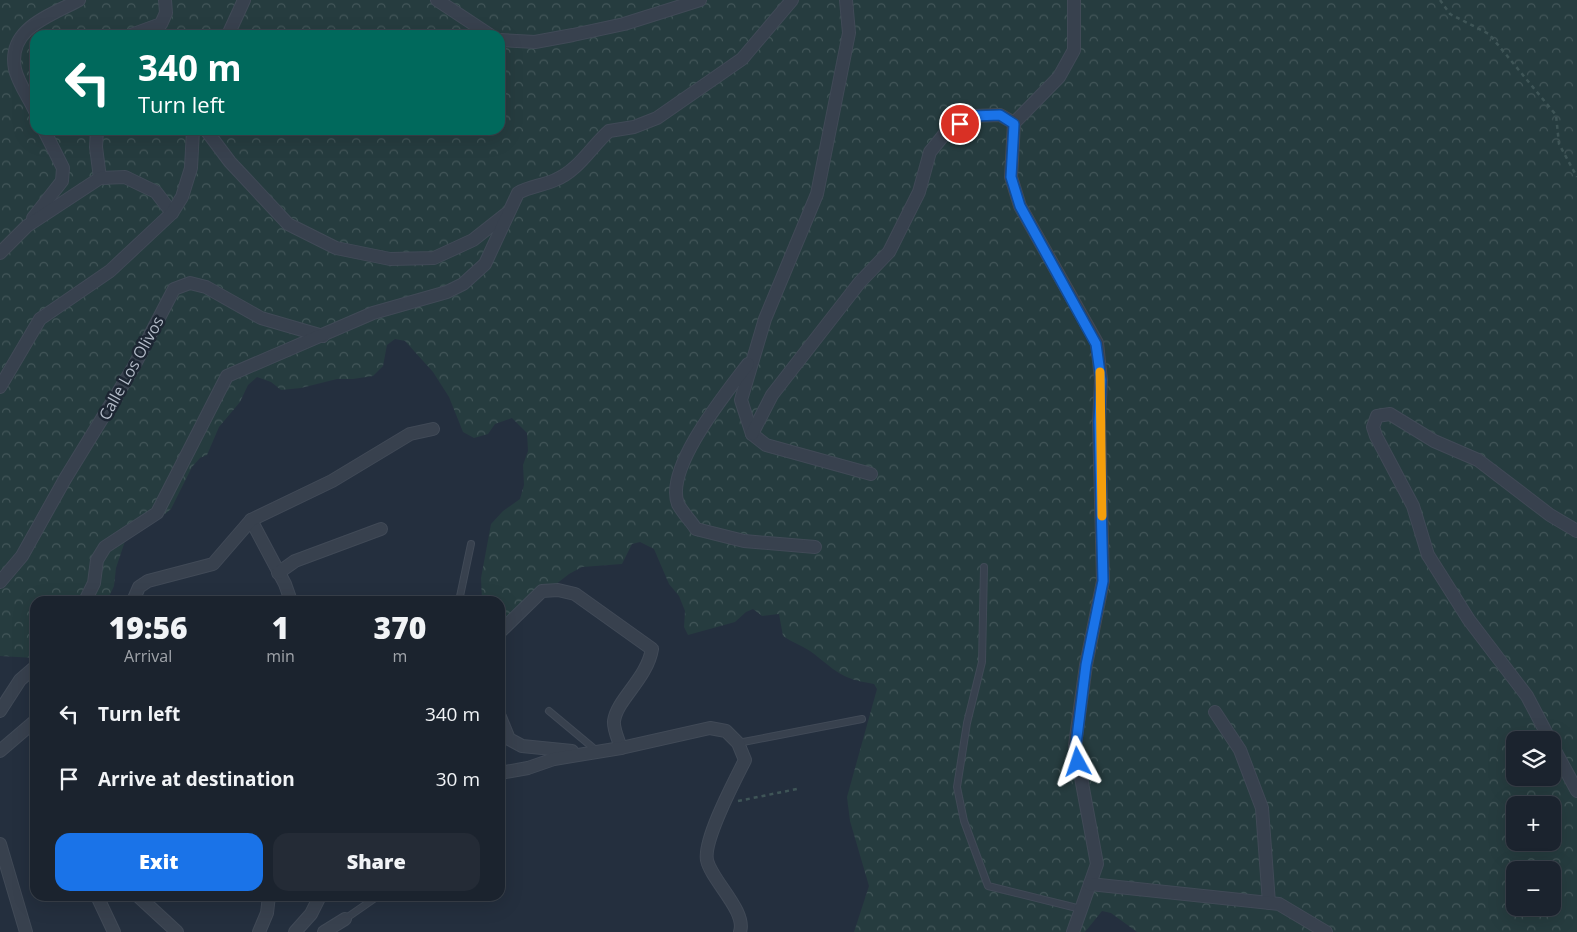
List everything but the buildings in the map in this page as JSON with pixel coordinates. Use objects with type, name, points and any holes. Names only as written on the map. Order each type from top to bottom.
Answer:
[{"type":"street","points":[[30,101],[15,71],[13,52],[23,31],[79,0]]},
{"type":"street","points":[[144,30],[160,24],[166,13],[165,0]]},
{"type":"street","points":[[230,30],[244,0]]},
{"type":"street","points":[[437,0],[482,30]]},
{"type":"street","points":[[505,40],[535,42],[573,35],[624,24],[700,0]]},
{"type":"street","points":[[88,596],[94,583],[97,560],[105,547],[158,513],[227,376],[373,313],[446,292],[463,284],[485,264],[518,193],[529,187],[555,180],[582,161],[609,131],[634,127],[658,118],[742,59],[792,0]]},
{"type":"street","points":[[846,0],[849,33],[817,194],[765,319],[741,400],[752,434],[766,445],[871,474]]},
{"type":"street","points":[[1073,932],[1097,864],[1076,745],[1086,665],[1103,581],[1099,422],[1101,380],[1096,344],[1020,206],[1011,177],[1014,124],[1059,77],[1074,50],[1074,0]]},
{"type":"street","points":[[752,434],[772,395],[860,282],[889,252],[919,192],[930,152],[947,131],[973,116],[1000,115],[1014,124]]},
{"type":"street","points":[[0,253],[26,226],[62,181],[63,168],[46,135]]},
{"type":"street","points":[[97,135],[96,148],[100,178]]},
{"type":"street","points":[[0,387],[40,319],[110,272],[172,213],[182,198],[191,168],[193,135]]},
{"type":"street","points":[[210,135],[230,162],[288,224],[336,248],[390,259],[434,258],[472,240],[508,212]]},
{"type":"street","points":[[26,226],[100,178],[125,177],[148,188],[156,192],[172,213]]},
{"type":"street","name":"Calle Los Olivos","points":[[0,582],[22,556],[65,480],[134,368],[174,289],[190,283],[206,287],[261,318],[323,336]]},
{"type":"street","points":[[754,356],[704,422],[676,478],[678,503],[696,529],[744,540],[816,547]]},
{"type":"street","points":[[1545,731],[1526,696],[1469,620],[1428,555],[1413,506],[1376,436],[1374,427],[1377,416],[1390,414],[1434,441],[1478,460],[1550,515],[1577,530]]},
{"type":"street","points":[[135,596],[139,587],[148,581],[213,564],[251,520],[332,481],[410,434],[433,429]]},
{"type":"street","points":[[251,520],[289,596]]},
{"type":"street","points":[[278,573],[295,562],[381,529]]},
{"type":"street","points":[[505,627],[542,591],[558,590],[575,594],[652,649],[650,662],[618,710],[613,723],[621,748]]},
{"type":"street","points":[[0,711],[20,680],[30,671]]},
{"type":"street","points":[[1215,712],[1240,750],[1262,808],[1269,903]]},
{"type":"street","points":[[0,751],[30,725]]},
{"type":"street","points":[[505,772],[528,768],[554,759],[621,748],[710,728],[726,731],[738,742],[745,760],[711,837],[707,860],[740,919],[740,932]]},
{"type":"street","points":[[505,729],[509,739],[522,746],[595,752]]},
{"type":"street","points":[[1561,762],[1577,791]]},
{"type":"street","points":[[0,844],[26,932]]},
{"type":"street","points":[[1090,884],[1279,904],[1326,932]]},
{"type":"street","points":[[99,901],[114,932]]},
{"type":"street","points":[[143,901],[177,932]]},
{"type":"street","points":[[258,932],[267,913],[268,901]]},
{"type":"street","points":[[295,932],[311,914],[318,901]]},
{"type":"street","points":[[324,932],[345,919]]},
{"type":"street","points":[[339,932],[345,919]]},
{"type":"lane","points":[[460,596],[471,544]]},
{"type":"lane","points":[[984,568],[982,662],[967,723],[957,787],[964,821],[988,886],[1081,909]]},
{"type":"lane","points":[[549,711],[595,752]]},
{"type":"lane","points":[[738,742],[862,719]]},
{"type":"lane","points":[[345,919],[371,901]]},
{"type":"path","points":[[1440,0],[1450,14],[1489,34],[1556,115],[1559,144],[1577,176]]},
{"type":"path","points":[[725,803],[797,789]]},
{"type":"green space","points":[[0,0],[1577,0],[1577,932],[1137,932],[1111,913],[1102,911],[1085,932],[854,932],[869,886],[850,821],[847,797],[877,689],[874,684],[862,682],[839,673],[810,651],[783,636],[779,614],[762,616],[753,609],[746,612],[735,622],[688,635],[684,627],[685,611],[679,596],[669,584],[654,549],[640,542],[632,544],[622,564],[582,567],[569,574],[505,624],[505,596],[482,596],[481,578],[491,524],[503,511],[520,499],[524,485],[523,465],[528,451],[527,433],[512,418],[495,424],[488,434],[474,438],[463,432],[449,397],[433,372],[405,341],[395,339],[387,345],[383,366],[373,376],[337,379],[301,388],[281,390],[271,382],[257,377],[248,385],[240,402],[219,427],[207,455],[200,458],[192,467],[171,509],[159,519],[129,529],[116,568],[114,586],[109,596],[30,596],[30,658],[0,656]]},
{"type":"slow traffic","points":[[1100,372],[1099,422],[1102,516]]},
{"type":"route","points":[[960,124],[973,116],[1000,115],[1014,124],[1011,177],[1020,206],[1056,268],[1096,344],[1101,380],[1099,422],[1103,581],[1086,665],[1076,745],[1078,762]]}]
